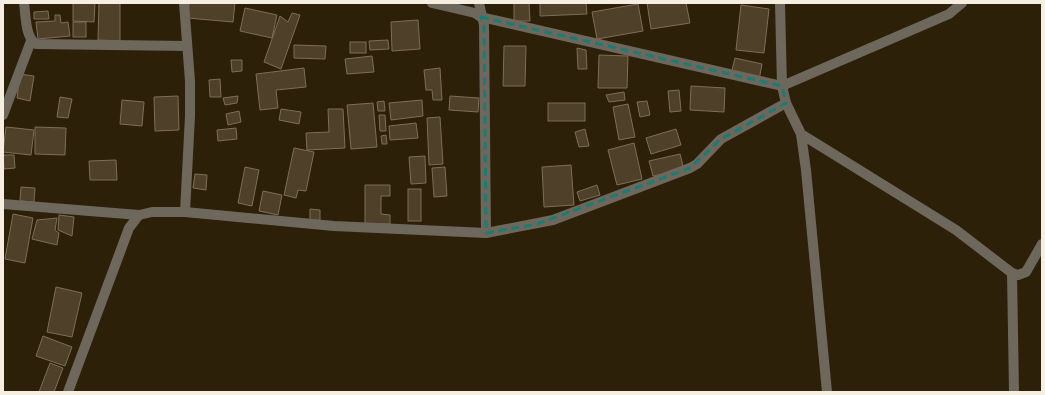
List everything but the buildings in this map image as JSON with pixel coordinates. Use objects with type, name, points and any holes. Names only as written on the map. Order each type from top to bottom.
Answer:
[{"type":"street","points":[[3,115],[31,41],[24,3]]},
{"type":"street","points":[[184,3],[190,116],[185,212]]},
{"type":"street","points":[[432,3],[475,13],[481,17],[782,86],[949,14],[962,3]]},
{"type":"street","points":[[478,3],[484,25],[486,233]]},
{"type":"street","points":[[780,3],[782,86],[786,103],[801,134],[806,170],[827,392]]},
{"type":"street","points":[[31,41],[36,44],[187,46]]},
{"type":"street","points":[[3,204],[139,215],[152,212],[185,212],[334,226],[486,233],[553,220],[690,168],[697,164],[721,139],[786,103]]},
{"type":"street","points":[[801,134],[956,230],[1012,273],[1018,275],[1026,272],[1042,244]]},
{"type":"street","points":[[68,392],[129,228],[139,215]]},
{"type":"street","points":[[1012,273],[1014,392]]},
{"type":"highlighted area","points":[[481,17],[782,86],[786,103],[721,139],[690,168],[537,224],[486,233],[484,25]]}]
